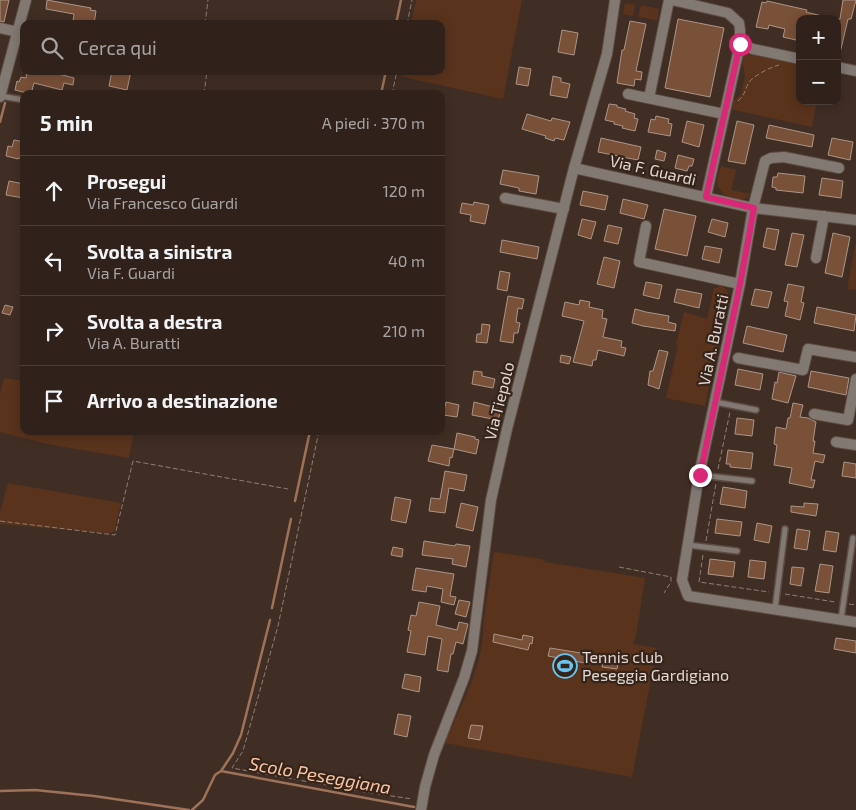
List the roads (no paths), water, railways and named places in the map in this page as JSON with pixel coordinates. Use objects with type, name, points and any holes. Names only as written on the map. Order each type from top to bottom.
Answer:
[{"type":"street","points":[[21,20],[26,0]]},
{"type":"street","name":"Via Tiepolo","points":[[421,810],[434,755],[464,678],[472,651],[491,500],[574,168],[608,54],[615,0]]},
{"type":"street","points":[[649,98],[671,0],[728,13],[738,23],[740,44],[706,197]]},
{"type":"street","points":[[0,97],[20,24]]},
{"type":"street","points":[[0,28],[18,32]]},
{"type":"street","points":[[740,44],[753,49],[796,58]]},
{"type":"street","points":[[841,68],[856,71]]},
{"type":"street","points":[[628,94],[724,114]]},
{"type":"street","points":[[754,208],[765,162],[771,158],[784,157],[839,168]]},
{"type":"street","name":"Via F. Guardi","points":[[574,168],[754,208],[856,220]]},
{"type":"street","points":[[505,198],[564,209]]},
{"type":"street","name":"Via A. Buratti","points":[[754,208],[700,475],[682,580],[688,596],[856,622]]},
{"type":"street","points":[[816,258],[824,216]]},
{"type":"street","name":"Via A. Buratti","points":[[646,226],[639,262],[740,284]]},
{"type":"street","points":[[738,358],[803,370],[808,349],[856,357]]},
{"type":"street","points":[[814,414],[848,420],[856,379]]},
{"type":"street","points":[[836,442],[856,445]]},
{"type":"lane","points":[[0,97],[20,100]]},
{"type":"lane","name":"Via A. Buratti","points":[[715,402],[756,410]]},
{"type":"lane","points":[[700,475],[752,481]]},
{"type":"lane","points":[[774,610],[785,529]]},
{"type":"lane","points":[[841,620],[853,538]]},
{"type":"lane","points":[[688,545],[737,551]]},
{"type":"waterway","name":"Scolo Peseggiana","points":[[397,20],[401,0]]},
{"type":"waterway","name":"Scolo Peseggiana","points":[[382,90],[385,75]]},
{"type":"waterway","points":[[0,122],[5,103]]},
{"type":"waterway","name":"Scolo Peseggiana","points":[[295,501],[309,435]]},
{"type":"waterway","name":"Scolo Peseggiana","points":[[272,608],[291,519]]},
{"type":"waterway","name":"Scolo Peseggiana","points":[[221,771],[233,753],[241,735],[270,620]]},
{"type":"waterway","name":"Scolo Peseggiana","points":[[192,810],[203,800],[215,775],[221,771],[414,807]]},
{"type":"waterway","name":"Scolo Peseggiana","points":[[0,791],[35,790],[94,796],[189,810]]},
{"type":"place","name":"Tennis club Peseggia Gardigiano","points":[[565,666]]}]
